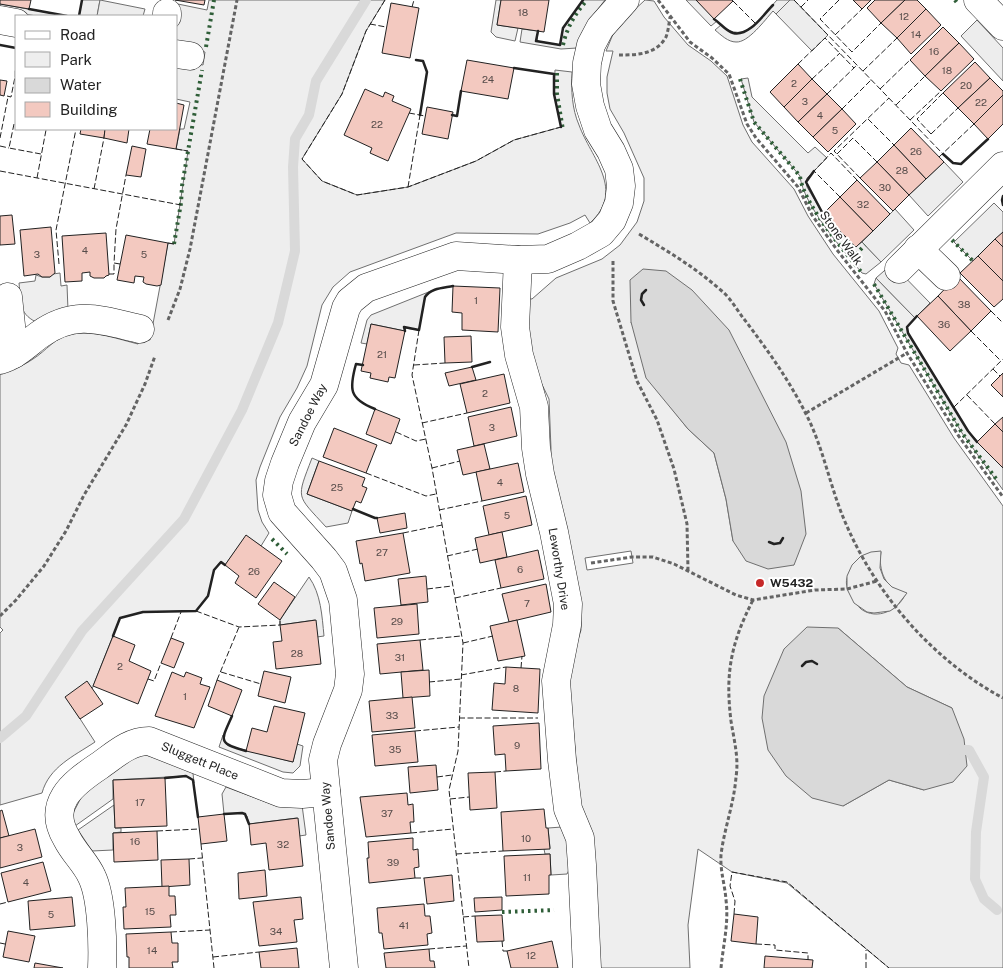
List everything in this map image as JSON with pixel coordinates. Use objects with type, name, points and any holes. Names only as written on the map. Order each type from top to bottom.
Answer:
[{"type":"street","name":"Sandoe Way","points":[[344,968],[323,760],[327,744],[348,690],[350,674],[343,600],[333,571],[282,512],[277,495],[285,463],[302,422],[324,384],[346,308],[356,295],[366,288],[456,256],[518,260],[548,259],[578,246],[600,233],[612,220],[619,203],[621,186],[619,169],[598,130],[590,106],[586,73],[591,45],[600,28],[625,0]]},
{"type":"street","points":[[978,0],[1003,26]]},
{"type":"street","points":[[0,20],[15,23]]},
{"type":"street","points":[[899,269],[1003,166]]},
{"type":"street","points":[[918,249],[946,276]]},
{"type":"street","name":"Leworthy Drive","points":[[518,260],[514,327],[519,355],[534,407],[536,448],[540,474],[568,604],[567,625],[556,681],[568,809],[580,838],[586,968]]},
{"type":"street","points":[[7,357],[8,297]]},
{"type":"street","points":[[7,357],[42,333],[77,318],[86,318],[140,329]]},
{"type":"street","name":"Sluggett Place","points":[[102,968],[102,945],[95,886],[86,866],[67,840],[61,828],[59,817],[61,804],[67,792],[76,782],[125,747],[149,741],[281,793],[326,792]]},
{"type":"path","name":"Stone Walk","points":[[658,0],[690,42],[729,74],[747,124],[756,138],[798,187],[812,215],[885,311],[907,353],[958,436],[1003,497]]},
{"type":"path","points":[[589,53],[642,55],[657,48],[666,37],[670,17]]},
{"type":"path","points":[[688,570],[687,524],[674,469],[657,420],[637,381],[613,301],[612,220],[684,260],[725,294],[770,353],[806,413],[845,522],[861,556],[877,581],[896,607],[950,663],[986,689],[1003,698]]},
{"type":"path","points":[[806,413],[907,353]]},
{"type":"path","points":[[586,564],[632,556],[653,557],[688,570],[736,595],[753,600],[815,590],[847,589],[877,581]]},
{"type":"path","points":[[721,968],[727,918],[721,857],[736,777],[736,750],[731,721],[729,686],[731,658],[742,622],[753,600]]},
{"type":"green space","points":[[82,0],[100,0],[97,15],[79,15]]},
{"type":"green space","points":[[209,0],[385,0],[366,31],[342,94],[302,159],[322,181],[357,195],[408,187],[476,161],[514,140],[561,127],[554,94],[555,70],[572,72],[573,106],[584,137],[602,174],[606,186],[605,198],[600,211],[590,223],[585,215],[570,223],[538,234],[456,233],[350,272],[333,287],[322,305],[307,366],[280,417],[256,480],[258,510],[262,522],[269,533],[261,546],[246,536],[225,565],[220,562],[214,570],[208,596],[196,611],[143,612],[120,618],[92,689],[66,697],[95,742],[56,769],[45,784],[42,793],[0,805],[0,633],[3,630],[0,627],[0,372],[25,364],[56,341],[72,334],[97,334],[138,344],[139,338],[150,340],[168,243],[174,244],[188,151],[176,149],[180,129],[184,129],[190,102],[178,99],[178,63],[203,65],[205,52],[178,43],[178,15],[176,15],[173,3],[207,10]]},
{"type":"green space","points":[[496,0],[501,0],[497,25],[518,28],[515,41],[496,37],[491,32]]},
{"type":"green space","points":[[583,0],[605,0],[591,18],[577,48],[561,49],[520,42],[522,29],[538,31],[537,41],[560,45],[563,28]]},
{"type":"green space","points":[[645,0],[654,1],[664,17],[688,45],[711,61],[727,76],[743,125],[752,142],[794,189],[808,216],[833,254],[879,311],[898,348],[896,354],[901,363],[909,365],[954,438],[1003,506],[1003,968],[889,968],[787,883],[732,872],[698,849],[688,925],[690,968],[597,968],[568,672],[581,630],[581,622],[550,469],[549,399],[534,368],[524,298],[532,299],[556,278],[602,259],[620,245],[637,222],[644,201],[644,178],[624,133],[610,109],[607,93],[607,77],[613,51],[606,51],[616,27]],"holes":[[[631,322],[794,565],[733,541],[726,499],[714,453],[688,429],[669,405]],[[631,551],[633,563],[587,570],[585,558]],[[881,552],[880,559],[884,578],[893,588],[906,593],[893,609],[880,614],[874,614],[861,609],[848,590],[846,583],[852,567],[864,555]],[[838,628],[907,687],[952,708],[924,790],[889,780],[843,806]]]},
{"type":"green space","points":[[686,0],[696,0],[717,21],[711,26]]},
{"type":"green space","points":[[777,0],[790,0],[776,14],[773,11],[746,39],[736,42],[730,41],[715,30],[721,25],[730,31],[745,31],[759,21]]},
{"type":"green space","points":[[0,4],[61,15],[31,15],[0,9]]},
{"type":"green space","points":[[748,78],[752,97],[808,153],[815,147],[827,158],[807,178],[807,187],[823,214],[855,247],[862,242],[881,262],[866,274],[862,273],[825,227],[808,200],[800,176],[754,122],[741,79]]},
{"type":"green space","points":[[60,273],[61,286],[67,285],[68,310],[36,322],[26,315],[23,310],[19,283],[35,281],[36,275],[50,277],[53,274]]},
{"type":"green space","points":[[876,278],[915,318],[907,327],[908,333],[968,431],[1003,468],[1003,490],[962,433],[874,284]]},
{"type":"green space","points":[[431,291],[425,297],[419,330],[405,328],[405,331],[371,324],[367,344],[361,343],[367,320],[371,315]]},
{"type":"green space","points":[[312,458],[319,461],[307,494],[352,511],[348,523],[326,527],[304,502],[301,490]]},
{"type":"green space","points":[[309,577],[316,591],[322,613],[324,636],[317,637],[315,620],[280,625],[280,620]]},
{"type":"green space","points":[[223,735],[226,744],[229,746],[293,762],[297,744],[303,746],[300,766],[293,773],[283,772],[219,747]]},
{"type":"green space","points":[[145,755],[159,758],[193,773],[194,783],[191,778],[186,776],[113,780],[113,799],[75,826],[72,815],[83,794],[130,760]]},
{"type":"green space","points":[[226,787],[277,806],[302,805],[306,835],[299,836],[297,818],[249,824],[247,816],[242,813],[224,814],[222,794]]},
{"type":"green space","points":[[114,805],[115,828],[121,828],[121,832],[113,833],[113,850],[92,851],[78,830]]},
{"type":"green space","points":[[562,827],[568,840],[569,870],[567,874],[551,875],[550,854],[545,854],[544,849],[550,848],[548,828]]},
{"type":"shaded area","points":[[100,0],[145,9],[143,15],[97,15]]},
{"type":"shaded area","points":[[790,0],[794,0],[828,35],[812,51],[776,14]]},
{"type":"shaded area","points":[[977,20],[1003,48],[1003,81],[961,36]]},
{"type":"shaded area","points":[[944,162],[963,182],[928,216],[909,195]]},
{"type":"shaded area","points":[[994,203],[1003,212],[1003,232],[973,261],[954,242]]},
{"type":"shaded area","points":[[895,209],[914,230],[881,262],[862,242]]},
{"type":"shaded area","points":[[892,264],[930,303],[915,318],[876,278]]},
{"type":"shaded area","points":[[881,551],[880,568],[884,579],[892,587],[907,593],[896,607],[890,611],[867,612],[854,603],[847,589],[847,576],[852,565],[861,556]]},
{"type":"water","points":[[643,269],[666,271],[692,290],[729,330],[786,442],[801,491],[806,534],[794,565],[768,569],[746,561],[733,541],[726,499],[714,453],[688,429],[646,378],[631,322],[630,280]]},
{"type":"water","points":[[807,627],[838,628],[907,687],[952,708],[964,739],[967,766],[953,782],[924,790],[889,780],[843,806],[812,798],[786,776],[768,750],[762,718],[764,696],[784,649]]},
{"type":"building","points":[[0,0],[31,0],[29,9],[0,4]]},
{"type":"building","points":[[175,0],[205,0],[204,5]]},
{"type":"building","points":[[501,0],[549,0],[544,32],[497,25]]},
{"type":"building","points":[[696,0],[732,0],[733,1],[714,19]]},
{"type":"building","points":[[853,0],[871,0],[862,9]]},
{"type":"building","points":[[875,0],[905,0],[881,23],[867,8]]},
{"type":"building","points":[[905,0],[917,0],[926,9],[897,38],[881,23]]},
{"type":"building","points":[[391,3],[419,8],[410,58],[382,53]]},
{"type":"building","points":[[926,9],[941,25],[911,54],[897,38]]},
{"type":"building","points":[[943,27],[959,43],[925,76],[910,60]]},
{"type":"building","points":[[959,43],[974,59],[941,91],[925,76]]},
{"type":"building","points":[[467,60],[514,68],[508,99],[461,91]]},
{"type":"building","points":[[975,62],[990,78],[958,108],[943,93]]},
{"type":"building","points":[[798,64],[812,79],[784,107],[770,92]]},
{"type":"building","points":[[990,78],[1003,91],[1003,95],[974,124],[958,108]]},
{"type":"building","points":[[812,79],[827,94],[798,122],[784,107]]},
{"type":"building","points":[[0,80],[7,81],[4,96],[0,95]]},
{"type":"building","points":[[365,89],[383,97],[385,92],[394,96],[392,101],[411,109],[388,161],[370,153],[372,148],[344,135]]},
{"type":"building","points":[[827,94],[842,109],[813,137],[798,122]]},
{"type":"building","points":[[1003,95],[1003,124],[988,139],[974,124]]},
{"type":"building","points":[[178,104],[184,105],[176,149],[147,144],[150,130],[178,130]]},
{"type":"building","points":[[427,107],[453,112],[448,139],[422,134]]},
{"type":"building","points":[[842,109],[856,124],[828,152],[813,137]]},
{"type":"building","points":[[911,128],[944,162],[926,179],[894,145]]},
{"type":"building","points":[[81,130],[105,130],[104,138],[80,134]]},
{"type":"building","points":[[105,130],[129,130],[127,143],[104,138]]},
{"type":"building","points":[[894,145],[926,179],[909,195],[877,162]]},
{"type":"building","points":[[132,146],[146,149],[141,177],[126,175]]},
{"type":"building","points":[[877,162],[909,195],[893,211],[860,178]]},
{"type":"building","points":[[857,180],[890,214],[873,231],[840,197]]},
{"type":"building","points":[[840,197],[873,231],[856,247],[823,214]]},
{"type":"building","points":[[12,215],[15,244],[0,245],[0,216]]},
{"type":"building","points":[[51,227],[55,273],[50,277],[42,277],[38,274],[24,276],[20,230]]},
{"type":"building","points":[[1003,232],[1003,247],[995,239]]},
{"type":"building","points":[[106,233],[109,275],[104,278],[94,278],[90,276],[90,272],[82,273],[82,281],[65,282],[62,236]]},
{"type":"building","points":[[126,235],[168,243],[161,285],[146,284],[143,282],[144,277],[135,276],[134,283],[117,280]]},
{"type":"building","points":[[995,239],[1003,247],[1003,281],[978,256]]},
{"type":"building","points":[[978,256],[1003,281],[1003,299],[994,307],[960,273]]},
{"type":"building","points":[[957,276],[991,311],[971,331],[938,296]]},
{"type":"building","points":[[453,286],[500,288],[498,332],[462,330],[462,313],[452,312]]},
{"type":"building","points":[[938,296],[971,331],[950,351],[917,316]]},
{"type":"building","points":[[371,324],[405,331],[395,378],[389,377],[388,382],[370,378],[371,373],[361,371]]},
{"type":"building","points":[[471,336],[472,362],[445,363],[444,337]]},
{"type":"building","points":[[472,367],[476,380],[449,386],[445,373]]},
{"type":"building","points":[[1003,373],[1003,397],[991,385]]},
{"type":"building","points":[[504,374],[510,403],[467,413],[460,384]]},
{"type":"building","points":[[511,407],[517,436],[474,446],[468,417]]},
{"type":"building","points":[[375,409],[400,419],[391,444],[366,434]]},
{"type":"building","points":[[1003,417],[1003,432],[995,424]]},
{"type":"building","points":[[995,424],[1003,432],[1003,468],[977,442]]},
{"type":"building","points":[[334,428],[377,445],[366,473],[323,457]]},
{"type":"building","points":[[484,444],[490,469],[463,475],[457,450]]},
{"type":"building","points":[[319,461],[365,478],[362,486],[367,488],[361,503],[356,501],[352,511],[307,494]]},
{"type":"building","points":[[518,463],[524,492],[482,501],[476,472]]},
{"type":"building","points":[[526,496],[532,525],[489,535],[483,506]]},
{"type":"building","points":[[405,513],[407,528],[380,533],[377,518]]},
{"type":"building","points":[[502,532],[507,557],[480,563],[475,538]]},
{"type":"building","points":[[403,533],[410,573],[365,581],[356,541]]},
{"type":"building","points":[[246,535],[282,561],[256,598],[235,583],[239,576],[225,565]]},
{"type":"building","points":[[538,550],[544,579],[501,588],[495,560]]},
{"type":"building","points":[[426,576],[428,602],[401,605],[398,579]]},
{"type":"building","points":[[274,582],[295,597],[280,620],[258,604]]},
{"type":"building","points":[[546,584],[551,612],[509,622],[502,594]]},
{"type":"building","points":[[417,604],[419,634],[377,638],[374,608]]},
{"type":"building","points":[[316,620],[321,664],[276,669],[273,642],[282,641],[280,625]]},
{"type":"building","points":[[517,620],[525,656],[498,661],[490,626]]},
{"type":"building","points":[[113,636],[135,645],[129,661],[151,671],[138,704],[93,686]]},
{"type":"building","points":[[171,638],[184,643],[174,668],[161,663]]},
{"type":"building","points":[[420,640],[423,670],[380,674],[377,644]]},
{"type":"building","points":[[506,667],[540,669],[538,713],[492,710],[494,683],[505,684]]},
{"type":"building","points":[[429,670],[430,696],[403,698],[401,672]]},
{"type":"building","points":[[264,671],[291,677],[285,703],[258,696]]},
{"type":"building","points":[[172,672],[184,677],[186,672],[202,678],[200,684],[210,687],[194,728],[155,716]]},
{"type":"building","points":[[217,680],[242,690],[232,716],[208,706]]},
{"type":"building","points":[[87,681],[103,704],[80,719],[65,697]]},
{"type":"building","points":[[412,697],[415,728],[372,732],[369,701]]},
{"type":"building","points":[[274,706],[305,713],[293,762],[246,751],[252,728],[267,732]]},
{"type":"building","points":[[539,723],[541,769],[506,771],[505,754],[495,755],[493,726]]},
{"type":"building","points":[[415,731],[418,762],[375,766],[372,735]]},
{"type":"building","points":[[436,765],[438,790],[410,793],[408,767]]},
{"type":"building","points":[[495,772],[497,808],[470,810],[468,773]]},
{"type":"building","points":[[165,778],[167,826],[115,828],[113,780]]},
{"type":"building","points":[[407,793],[408,805],[413,804],[414,822],[410,822],[411,833],[366,837],[360,797]]},
{"type":"building","points":[[544,809],[550,849],[503,851],[501,812]]},
{"type":"building","points":[[2,810],[9,836],[0,838],[0,811]]},
{"type":"building","points":[[224,814],[227,841],[201,844],[198,817]]},
{"type":"building","points":[[298,818],[303,866],[269,870],[266,843],[251,845],[249,824]]},
{"type":"building","points":[[35,829],[42,857],[0,868],[0,838]]},
{"type":"building","points":[[157,831],[158,860],[114,862],[113,833]]},
{"type":"building","points":[[413,838],[413,850],[418,849],[419,867],[414,868],[415,878],[369,883],[368,842]]},
{"type":"building","points":[[550,854],[551,875],[549,875],[549,894],[506,896],[504,856]]},
{"type":"building","points":[[189,859],[190,885],[162,887],[161,860]]},
{"type":"building","points":[[43,862],[51,891],[8,902],[1,873]]},
{"type":"building","points":[[265,870],[267,896],[239,899],[238,873]]},
{"type":"building","points":[[452,875],[454,901],[427,904],[424,878]]},
{"type":"building","points":[[169,886],[169,896],[175,896],[176,915],[170,915],[171,927],[124,929],[123,907],[126,907],[125,888]]},
{"type":"building","points":[[72,897],[75,926],[30,930],[28,901]]},
{"type":"building","points":[[301,897],[303,919],[294,920],[297,942],[259,946],[253,902]]},
{"type":"building","points":[[502,897],[502,910],[475,912],[474,898]]},
{"type":"building","points":[[424,904],[425,916],[430,916],[432,933],[427,934],[428,945],[384,949],[382,933],[379,933],[377,908]]},
{"type":"building","points":[[734,914],[758,917],[756,944],[731,941]]},
{"type":"building","points":[[502,915],[504,941],[477,942],[475,916]]},
{"type":"building","points":[[8,931],[35,936],[29,962],[3,957]]},
{"type":"building","points":[[171,932],[172,943],[178,943],[178,962],[172,962],[173,968],[129,968],[126,934]]},
{"type":"building","points":[[552,941],[558,968],[511,968],[507,951]]},
{"type":"building","points":[[297,948],[299,968],[261,968],[259,952]]},
{"type":"building","points":[[429,949],[430,961],[434,961],[435,968],[386,968],[384,953]]},
{"type":"building","points":[[765,956],[813,960],[812,968],[764,968]]},
{"type":"building","points":[[35,963],[63,968],[34,968]]},
{"type":"waterway","points":[[0,738],[26,716],[82,631],[184,519],[242,410],[278,323],[295,251],[293,167],[295,139],[309,115],[316,81],[366,0]]},
{"type":"waterway","points":[[952,750],[969,750],[984,777],[976,832],[975,879],[984,899],[997,910]]},
{"type":"hedge","points":[[206,47],[214,0]]},
{"type":"hedge","points":[[563,45],[572,21],[587,0]]},
{"type":"hedge","points":[[955,0],[958,4]]},
{"type":"hedge","points":[[174,244],[202,70]]},
{"type":"hedge","points":[[557,73],[557,94],[563,130]]},
{"type":"hedge","points":[[740,79],[754,122],[800,176],[808,200],[816,213],[862,273]]},
{"type":"hedge","points":[[952,240],[973,261]]},
{"type":"hedge","points":[[851,259],[865,245]]},
{"type":"hedge","points":[[874,284],[962,433],[997,480]]},
{"type":"hedge","points":[[272,539],[287,554]]},
{"type":"hedge","points":[[502,912],[554,910]]},
{"type":"fence","points":[[385,0],[366,31],[342,94],[302,159],[322,181],[357,195],[408,187],[476,161],[514,140],[561,127]]},
{"type":"fence","points":[[412,7],[414,0]]},
{"type":"fence","points":[[794,0],[943,154]]},
{"type":"fence","points":[[801,7],[808,0]]},
{"type":"fence","points":[[839,0],[820,19],[852,52],[881,23]]},
{"type":"fence","points":[[733,1],[755,23]]},
{"type":"fence","points":[[835,35],[862,9]]},
{"type":"fence","points":[[370,24],[386,27]]},
{"type":"fence","points":[[798,64],[825,38],[854,68]]},
{"type":"fence","points":[[863,71],[897,38]]},
{"type":"fence","points":[[812,79],[840,53]]},
{"type":"fence","points":[[880,89],[910,60]]},
{"type":"fence","points":[[827,94],[856,66]]},
{"type":"fence","points":[[896,105],[925,76]]},
{"type":"fence","points":[[7,96],[11,97],[15,77]]},
{"type":"fence","points":[[842,109],[871,80]]},
{"type":"fence","points":[[910,120],[941,91]]},
{"type":"fence","points":[[931,134],[917,119],[943,93]]},
{"type":"fence","points":[[0,138],[8,97]]},
{"type":"fence","points":[[860,178],[834,151],[889,98]]},
{"type":"fence","points":[[931,134],[958,108]]},
{"type":"fence","points":[[409,113],[425,116]]},
{"type":"fence","points":[[408,187],[420,115]]},
{"type":"fence","points":[[868,119],[894,145]]},
{"type":"fence","points":[[14,124],[9,148],[41,154]]},
{"type":"fence","points":[[939,157],[974,124]]},
{"type":"fence","points":[[37,178],[46,130]]},
{"type":"fence","points":[[59,264],[56,230],[76,130]]},
{"type":"fence","points":[[94,189],[104,138]]},
{"type":"fence","points":[[837,154],[853,138],[877,162]]},
{"type":"fence","points":[[0,146],[9,148]]},
{"type":"fence","points":[[176,149],[188,151]]},
{"type":"fence","points":[[840,197],[814,171],[831,153],[857,180]]},
{"type":"fence","points":[[0,171],[181,205]]},
{"type":"fence","points":[[120,264],[114,263],[116,229],[126,175]]},
{"type":"fence","points":[[168,243],[174,244]]},
{"type":"fence","points":[[109,274],[114,274],[114,263]]},
{"type":"fence","points":[[991,311],[1003,323]]},
{"type":"fence","points":[[419,330],[412,375],[432,468],[463,643],[458,751],[449,790],[469,968]]},
{"type":"fence","points":[[971,331],[1001,361]]},
{"type":"fence","points":[[954,407],[1003,359]]},
{"type":"fence","points":[[414,365],[445,363]]},
{"type":"fence","points":[[993,369],[1000,376]]},
{"type":"fence","points":[[967,395],[995,424]]},
{"type":"fence","points":[[422,423],[467,413]]},
{"type":"fence","points":[[396,432],[416,441],[426,439]]},
{"type":"fence","points":[[432,468],[460,461]]},
{"type":"fence","points":[[366,473],[426,496],[436,494]]},
{"type":"fence","points":[[439,510],[482,501]]},
{"type":"fence","points":[[403,533],[442,525]]},
{"type":"fence","points":[[447,556],[478,549]]},
{"type":"fence","points":[[427,589],[452,586]]},
{"type":"fence","points":[[455,598],[501,588]]},
{"type":"fence","points":[[196,611],[239,627],[280,625],[280,620]]},
{"type":"fence","points":[[171,638],[181,612]]},
{"type":"fence","points":[[217,680],[239,627]]},
{"type":"fence","points":[[420,640],[461,636]]},
{"type":"fence","points":[[463,643],[493,636]]},
{"type":"fence","points":[[521,668],[522,656]]},
{"type":"fence","points":[[148,679],[154,681],[161,663]]},
{"type":"fence","points":[[461,675],[506,667]]},
{"type":"fence","points":[[221,672],[261,684]]},
{"type":"fence","points":[[429,682],[461,679]]},
{"type":"fence","points":[[459,718],[538,718]]},
{"type":"fence","points":[[415,731],[459,727]]},
{"type":"fence","points":[[495,772],[506,771]]},
{"type":"fence","points":[[437,777],[452,775]]},
{"type":"fence","points":[[450,799],[469,797]]},
{"type":"fence","points":[[157,831],[199,829]]},
{"type":"fence","points":[[411,833],[453,829]]},
{"type":"fence","points":[[201,844],[214,968]]},
{"type":"fence","points":[[456,854],[503,851]]},
{"type":"fence","points":[[189,859],[202,858]]},
{"type":"fence","points":[[734,914],[735,901],[730,886],[732,872],[787,882],[889,968]]},
{"type":"fence","points":[[415,878],[424,878]]},
{"type":"fence","points":[[0,904],[8,902]]},
{"type":"fence","points":[[463,917],[475,916]]},
{"type":"fence","points":[[171,932],[210,930]]},
{"type":"fence","points":[[502,941],[503,951],[507,951]]},
{"type":"fence","points":[[0,943],[5,944]]},
{"type":"fence","points":[[756,944],[775,945],[775,950],[808,953],[808,960]]},
{"type":"fence","points":[[429,949],[466,946]]},
{"type":"fence","points":[[866,950],[866,968]]},
{"type":"fence","points":[[213,957],[259,952]]},
{"type":"wall","points":[[79,15],[82,0]]},
{"type":"wall","points":[[538,31],[536,41],[560,45],[563,28],[583,0]]},
{"type":"wall","points":[[714,19],[730,32],[745,32],[773,5]]},
{"type":"wall","points":[[29,9],[62,15]]},
{"type":"wall","points":[[0,45],[15,48]]},
{"type":"wall","points":[[416,60],[423,61],[427,72],[420,115]]},
{"type":"wall","points":[[514,68],[554,74],[554,94],[561,127]]},
{"type":"wall","points":[[452,115],[457,116],[461,91]]},
{"type":"wall","points":[[943,154],[953,163],[961,164],[988,139]]},
{"type":"wall","points":[[814,171],[806,182],[823,214]]},
{"type":"wall","points":[[1003,196],[1003,205]]},
{"type":"wall","points":[[405,331],[404,327],[419,330],[425,297],[430,292],[453,286]]},
{"type":"wall","points":[[644,305],[641,300],[642,294],[646,290]]},
{"type":"wall","points":[[917,316],[907,327],[908,333],[968,431],[977,442]]},
{"type":"wall","points":[[472,367],[490,362]]},
{"type":"wall","points":[[363,365],[356,364],[352,380],[353,392],[360,401],[375,409]]},
{"type":"wall","points":[[353,509],[377,518]]},
{"type":"wall","points":[[769,542],[774,544],[780,543],[783,538]]},
{"type":"wall","points":[[113,636],[120,618],[143,612],[196,611],[208,596],[214,570],[221,562],[225,565]]},
{"type":"wall","points":[[802,666],[806,662],[812,661],[817,664]]},
{"type":"wall","points":[[232,716],[225,731],[224,740],[230,746],[246,751]]},
{"type":"wall","points":[[165,778],[186,776],[193,780],[198,817]]},
{"type":"wall","points":[[224,814],[245,814],[249,824]]},
{"type":"place","name":"W5432","points":[[760,583]]}]
